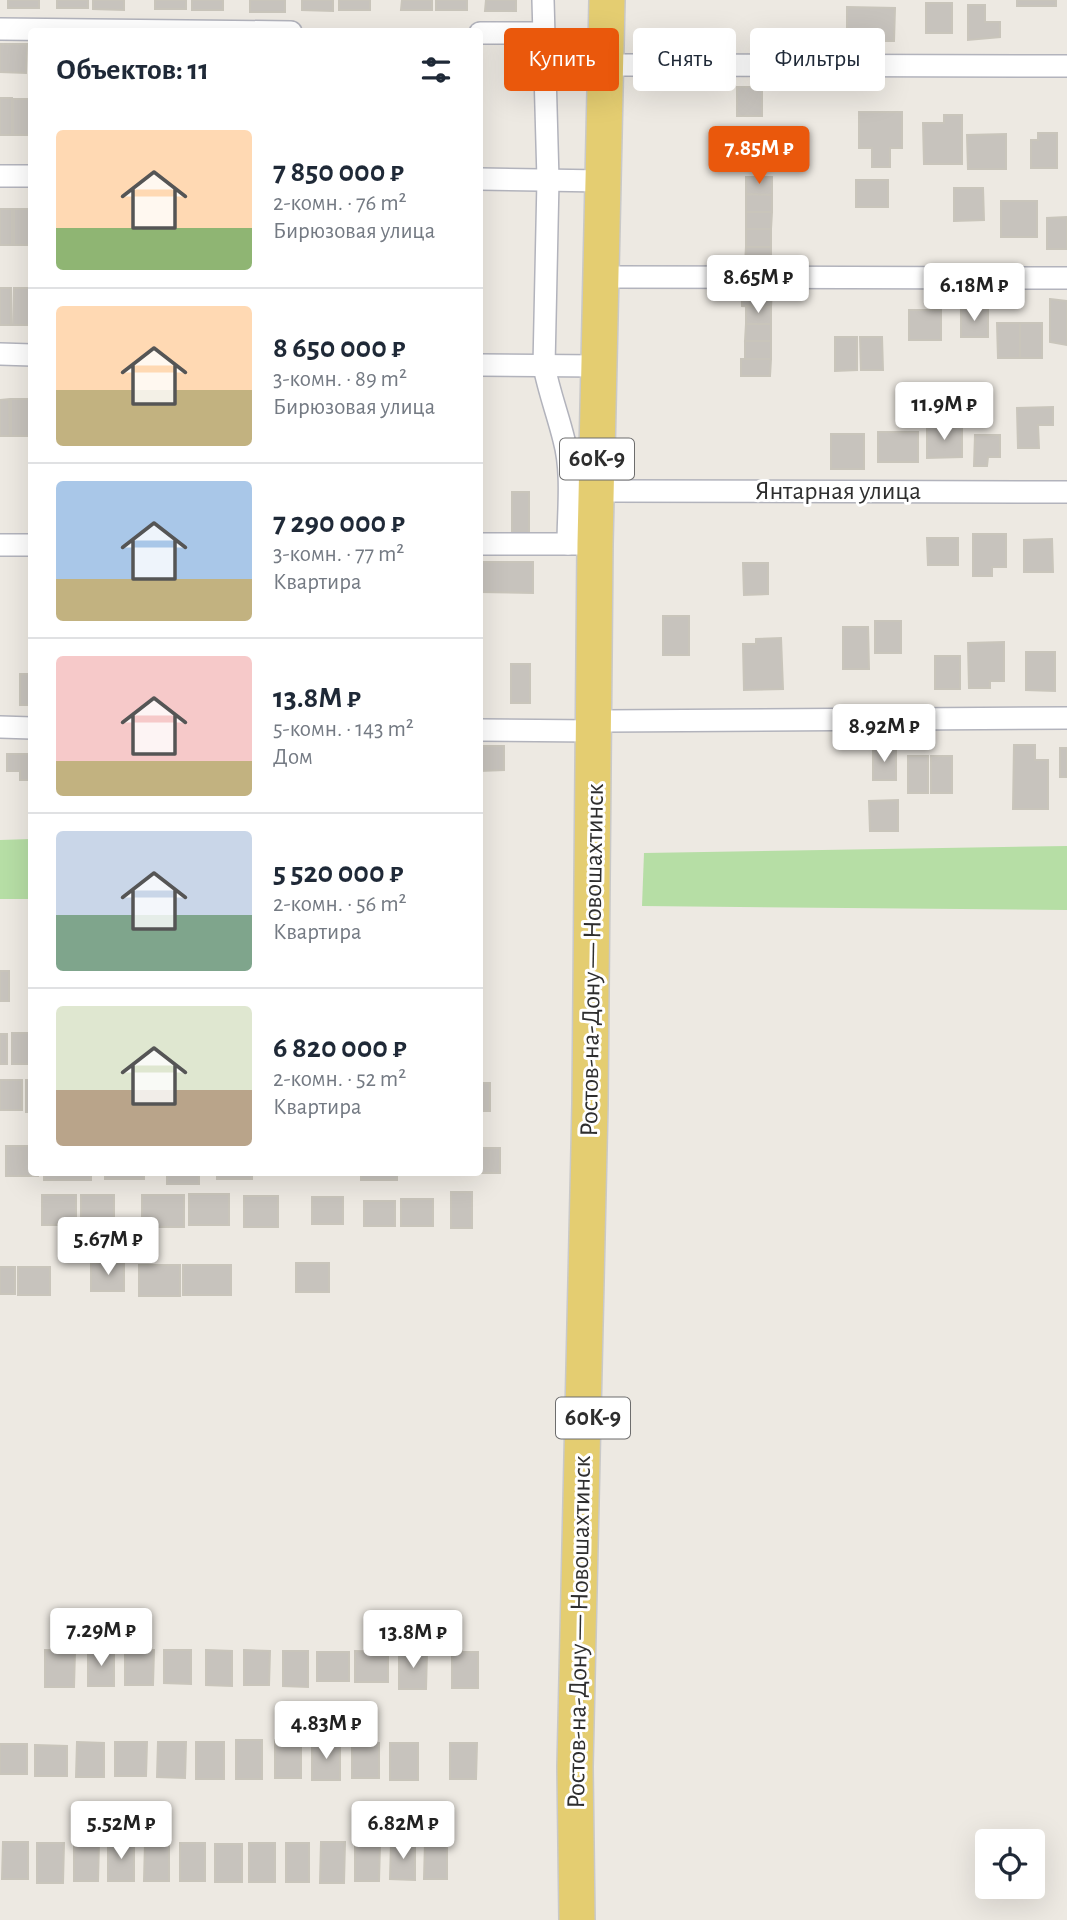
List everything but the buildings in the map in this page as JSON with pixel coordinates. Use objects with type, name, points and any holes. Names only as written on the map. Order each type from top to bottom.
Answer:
[{"type":"main road","name":"Ростов-на-Дону — Новошахтинск","points":[[600,726],[581,544],[599,366],[607,0]]},
{"type":"main road","name":"Ростов-на-Дону — Новошахтинск","points":[[617,0],[617,28]]},
{"type":"main road","name":"Ростов-на-Дону — Новошахтинск","points":[[587,1920],[585,1767],[597,917],[600,726],[609,491],[615,91]]},
{"type":"main road","name":"Ростов-на-Дону — Новошахтинск","points":[[578,1920],[575,1767],[597,917]]},
{"type":"street","points":[[542,28],[543,0]]},
{"type":"street","points":[[0,29],[28,29]]},
{"type":"street","points":[[483,33],[504,33]]},
{"type":"street","points":[[619,65],[1067,66]]},
{"type":"street","points":[[483,544],[581,544],[565,441],[549,396],[544,366],[548,180],[544,91]]},
{"type":"street","points":[[0,176],[28,176]]},
{"type":"street","points":[[483,179],[603,181]]},
{"type":"street","points":[[611,277],[1067,278]]},
{"type":"street","points":[[0,354],[28,355]]},
{"type":"street","points":[[483,365],[599,366]]},
{"type":"street","name":"Янтарная улица","points":[[609,491],[1067,492]]},
{"type":"street","points":[[0,545],[28,545]]},
{"type":"street","points":[[483,730],[1067,718]]},
{"type":"street","points":[[0,727],[28,728]]},
{"type":"green space","points":[[28,839],[28,899],[0,899],[0,840]]},
{"type":"green space","points":[[1067,846],[1067,910],[642,906],[644,853]]}]
